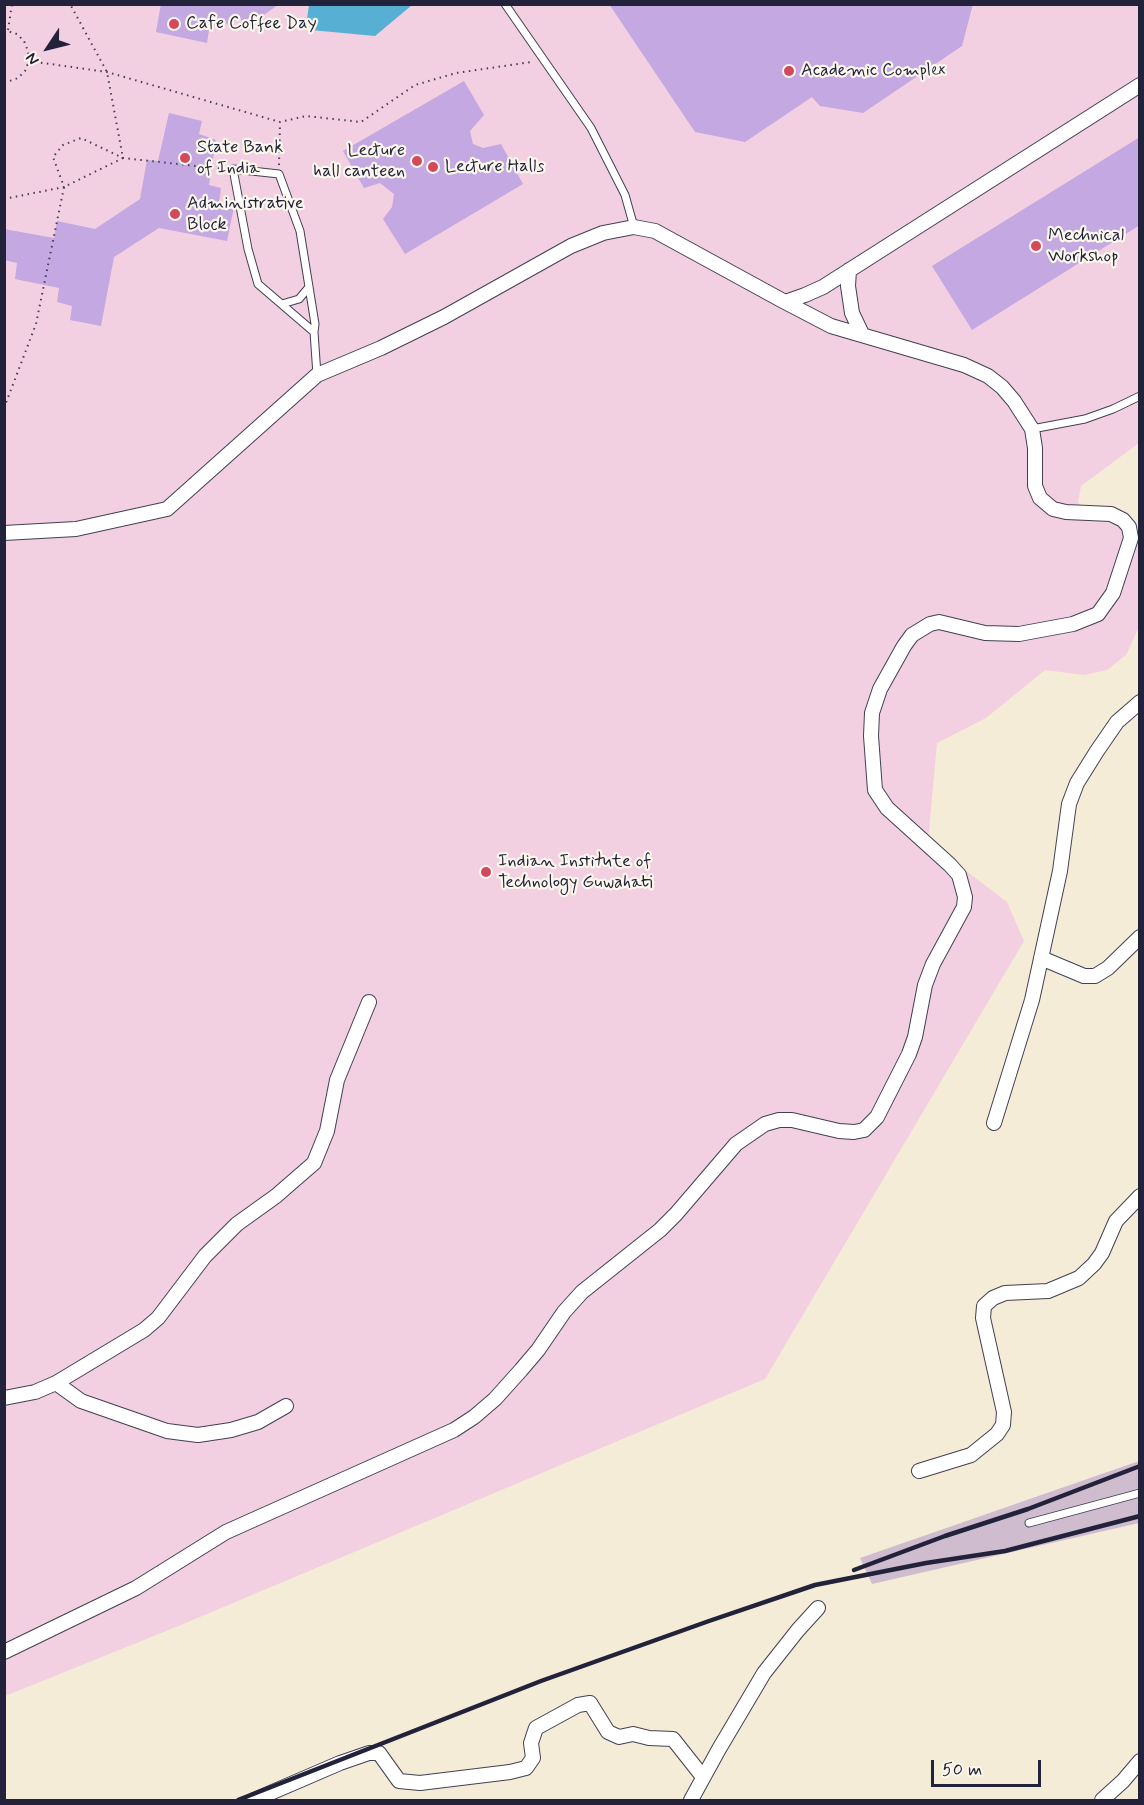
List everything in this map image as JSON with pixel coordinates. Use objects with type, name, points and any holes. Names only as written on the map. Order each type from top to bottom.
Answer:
[{"type":"street","points":[[786,302],[823,287],[1140,85]]},
{"type":"street","points":[[4,533],[76,529],[167,509],[317,375],[381,348],[444,317],[572,246],[603,233],[634,227],[655,231],[676,241],[831,326],[977,369],[1002,387],[1032,429],[1035,448],[1035,486],[1040,498],[1053,509],[1066,512],[1111,514],[1123,520],[1130,527],[1131,538],[1113,593],[1098,614],[1087,620],[1046,630],[999,635],[939,622],[930,624],[912,635],[880,689],[872,713],[871,736],[875,790],[887,808],[959,875],[964,908],[933,964],[925,985],[915,1037],[909,1053],[877,1117],[864,1130],[839,1131],[792,1120],[779,1120],[765,1124],[736,1144],[660,1230],[582,1292],[564,1312],[521,1370],[474,1417],[454,1430],[226,1532],[136,1588],[4,1653]]},
{"type":"street","points":[[849,270],[848,286],[852,313],[862,334]]},
{"type":"street","points":[[994,1122],[1021,1039],[1041,958],[1060,871],[1069,804],[1077,783],[1097,751],[1117,723],[1140,702]]},
{"type":"street","points":[[1041,958],[1084,976],[1095,976],[1108,968],[1140,938]]},
{"type":"street","points":[[4,1398],[35,1392],[56,1383],[144,1330],[158,1318],[205,1256],[237,1224],[276,1196],[315,1163],[327,1131],[338,1080],[369,1002]]},
{"type":"street","points":[[919,1471],[971,1455],[997,1434],[1003,1425],[1004,1412],[983,1318],[984,1306],[993,1298],[1005,1293],[1048,1292],[1079,1278],[1102,1253],[1116,1221],[1140,1196]]},
{"type":"street","points":[[56,1383],[81,1401],[167,1431],[198,1435],[231,1430],[258,1422],[286,1407]]},
{"type":"street","points":[[690,1800],[764,1673],[818,1608]]},
{"type":"street","points":[[254,1800],[340,1763],[369,1754],[379,1753],[399,1781],[420,1783],[526,1768],[532,1758],[531,1743],[536,1728],[578,1705],[590,1703],[608,1732],[619,1737],[633,1734],[649,1738],[673,1739],[703,1777]]},
{"type":"street","points":[[1102,1800],[1140,1761]]},
{"type":"lane","points":[[505,4],[591,128],[625,195],[634,227]]},
{"type":"lane","points":[[314,332],[258,284],[248,249],[233,170],[279,174],[300,231],[315,324],[317,375]]},
{"type":"lane","points":[[282,304],[299,299],[309,287]]},
{"type":"lane","points":[[1032,429],[1085,418],[1113,409],[1140,396]]},
{"type":"lane","points":[[1029,1523],[1140,1493]]},
{"type":"path","points":[[4,83],[18,78],[25,71],[29,61],[24,41],[17,34],[6,30],[12,4]]},
{"type":"path","points":[[70,4],[107,72],[123,158]]},
{"type":"path","points":[[29,61],[107,72],[280,122],[306,116],[361,122],[415,85],[456,73],[542,60]]},
{"type":"path","points":[[279,174],[280,122]]},
{"type":"path","points":[[4,408],[36,324],[63,187],[53,157],[63,145],[81,138],[123,158],[233,170]]},
{"type":"path","points":[[4,199],[63,187],[123,158]]},
{"type":"shaded area","name":"Indian Institute of Technology Guwahati","points":[[5,5],[1139,5],[1139,443],[1081,486],[1078,502],[1087,519],[1102,520],[1123,528],[1139,539],[1139,627],[1126,655],[1107,670],[1084,675],[1045,670],[986,718],[937,743],[928,842],[1007,902],[1024,941],[765,1379],[176,1627],[5,1696]]},
{"type":"shaded area","points":[[1139,1461],[1139,1523],[872,1584],[860,1558]]},
{"type":"water","points":[[309,4],[412,5],[375,36],[311,30],[307,19]]},
{"type":"building","points":[[161,4],[279,4],[246,28],[240,18],[228,25],[223,20],[209,30],[207,43],[156,32]]},
{"type":"building","name":"Academic Complex","points":[[609,4],[973,4],[962,46],[863,113],[820,106],[812,97],[745,142],[695,132]]},
{"type":"building","name":"Lecture Halls","points":[[464,81],[484,115],[470,131],[473,144],[483,148],[501,144],[523,184],[405,254],[383,219],[392,207],[394,194],[380,183],[364,188],[343,151]]},
{"type":"building","name":"Administrative Block","points":[[169,113],[202,121],[199,134],[216,140],[209,185],[221,188],[219,203],[234,207],[227,241],[159,228],[114,257],[101,326],[70,320],[72,306],[57,302],[59,288],[15,279],[17,263],[4,260],[4,229],[54,238],[57,221],[95,229],[140,199],[147,160],[158,161]]},
{"type":"building","name":"Mechnical Workshop","points":[[1140,137],[1140,225],[972,330],[932,266]]},
{"type":"railway","points":[[854,1570],[945,1536],[1028,1509],[1140,1466]]},
{"type":"railway","points":[[238,1800],[541,1681],[815,1585],[926,1563],[1005,1551],[1140,1516]]},
{"type":"place","name":"Cafe Coffee Day","points":[[174,24]]},
{"type":"place","name":"Academic Complex","points":[[789,71]]},
{"type":"place","name":"State Bank of India","points":[[185,158]]},
{"type":"place","name":"Lecture hall canteen","points":[[417,161]]},
{"type":"place","name":"Lecture Halls","points":[[433,167]]},
{"type":"place","name":"Administrative Block","points":[[175,214]]},
{"type":"place","name":"Mechnical Workshop","points":[[1036,246]]},
{"type":"place","name":"Indian Institute of Technology Guwahati","points":[[486,872]]}]
